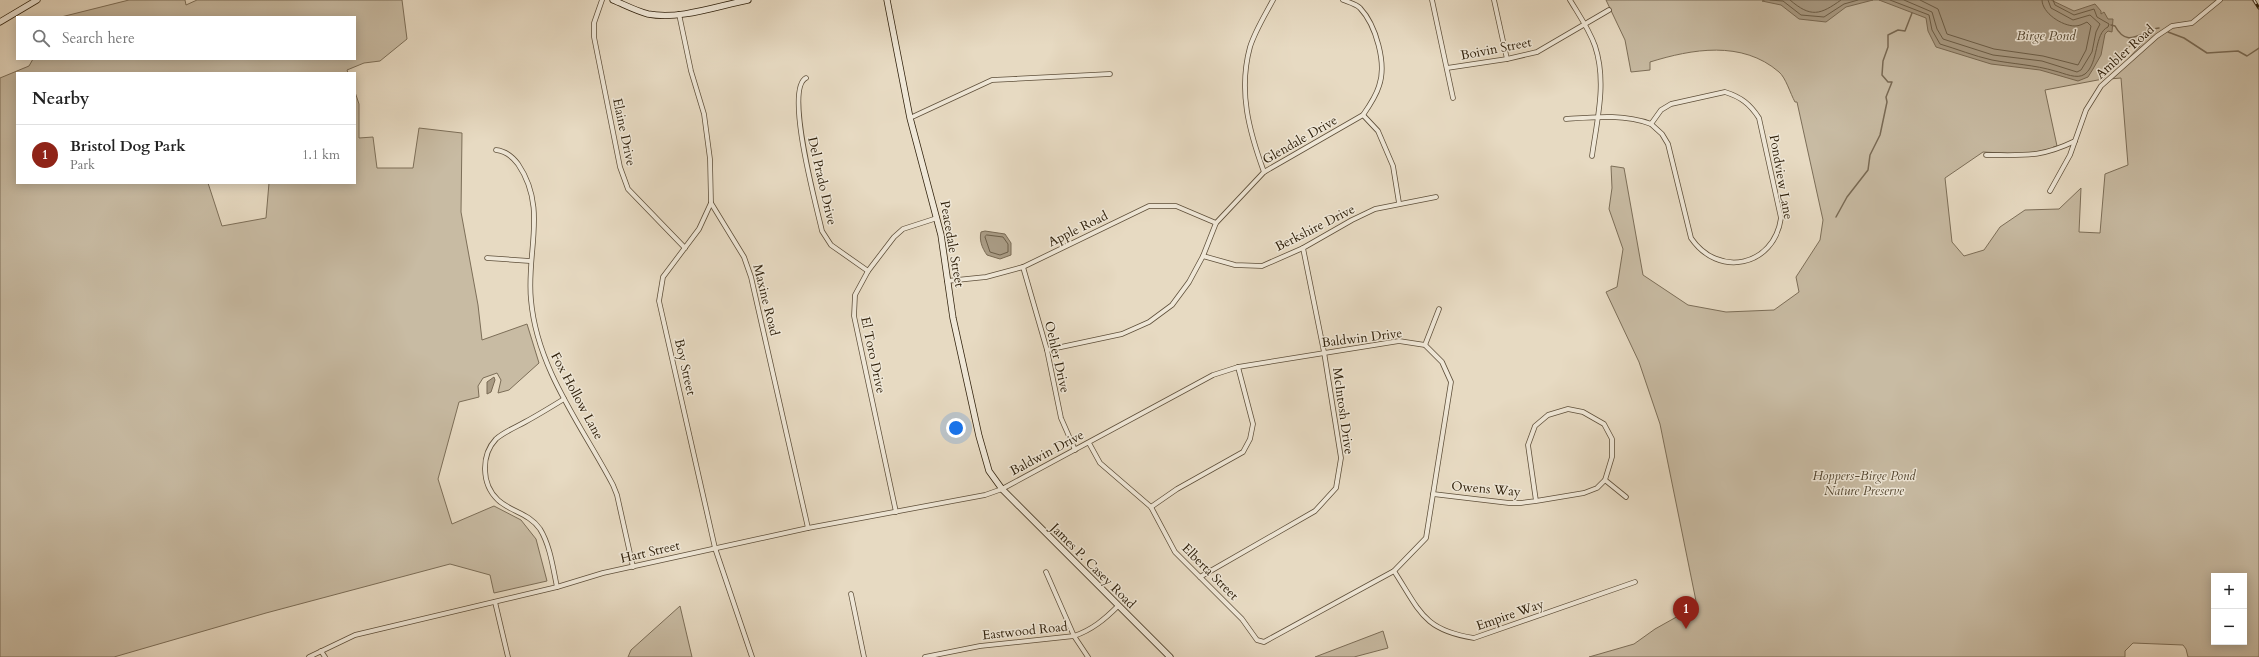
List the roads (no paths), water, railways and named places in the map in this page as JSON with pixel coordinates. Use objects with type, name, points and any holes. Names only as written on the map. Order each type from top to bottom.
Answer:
[{"type":"main road","points":[[0,22],[37,0]]},
{"type":"main road","points":[[613,0],[648,14],[679,14],[748,0]]},
{"type":"main road","name":"Peacedale Street","points":[[887,0],[910,118],[937,218],[947,281],[979,436],[989,471],[1002,489]]},
{"type":"main road","name":"James P. Casey Road","points":[[1002,489],[1170,657]]},
{"type":"street","name":"Elaine Drive","points":[[602,0],[594,23],[594,37],[620,167],[628,189],[685,248]]},
{"type":"street","points":[[1264,172],[1251,135],[1244,85],[1250,46],[1272,0]]},
{"type":"street","name":"Glendale Drive","points":[[1047,350],[1122,334],[1149,322],[1172,305],[1189,282],[1203,256],[1216,223],[1264,172],[1363,115],[1373,101],[1380,84],[1382,69],[1381,57],[1374,31],[1359,7],[1343,0]]},
{"type":"street","points":[[1432,0],[1453,98]]},
{"type":"street","points":[[1494,0],[1507,59]]},
{"type":"street","points":[[1570,0],[1595,46],[1600,71],[1598,116],[1592,156]]},
{"type":"street","name":"Ambler Road","points":[[2050,191],[2070,155],[2086,110],[2101,86],[2157,36],[2172,26],[2192,23],[2220,0]]},
{"type":"street","name":"Boivin Street","points":[[1447,68],[1507,59],[1537,52],[1609,10]]},
{"type":"street","points":[[679,14],[691,71],[704,114],[710,159],[711,203]]},
{"type":"street","points":[[910,118],[992,80],[1110,74]]},
{"type":"street","name":"Del Prado Drive","points":[[806,78],[802,80],[799,87],[800,130],[822,231],[830,245],[868,271]]},
{"type":"street","name":"Pondview Lane","points":[[1725,92],[1735,95],[1752,107],[1760,118],[1781,218],[1775,240],[1769,248],[1759,255],[1729,262],[1709,257],[1699,250],[1691,238],[1668,144],[1662,134],[1651,124],[1661,110],[1671,104],[1725,92]]},
{"type":"street","points":[[1363,115],[1378,131],[1393,166],[1399,203]]},
{"type":"street","points":[[1566,119],[1598,116],[1641,120],[1651,124]]},
{"type":"street","points":[[1986,155],[2034,156],[2055,150],[2076,140]]},
{"type":"street","name":"Fox Hollow Lane","points":[[496,150],[504,151],[515,161],[531,189],[535,221],[530,261],[530,299],[536,333],[546,361],[564,399],[613,485],[633,567]]},
{"type":"street","name":"Berkshire Drive","points":[[1203,256],[1235,265],[1262,266],[1303,248],[1352,220],[1375,209],[1399,203],[1436,197]]},
{"type":"street","name":"Boy Street","points":[[711,203],[699,229],[663,276],[659,301],[716,548],[752,657]]},
{"type":"street","name":"Maxine Road","points":[[711,203],[744,257],[751,277],[808,528]]},
{"type":"street","name":"Apple Road","points":[[947,281],[986,277],[1023,267],[1149,206],[1176,206],[1216,223]]},
{"type":"street","name":"El Toro Drive","points":[[896,512],[854,316],[855,295],[868,271],[894,237],[903,229],[937,218]]},
{"type":"street","name":"McIntosh Drive","points":[[1200,577],[1315,511],[1336,488],[1341,458],[1324,352],[1303,248]]},
{"type":"street","points":[[487,258],[530,261]]},
{"type":"street","name":"Oehler Drive","points":[[1023,267],[1047,350],[1061,418],[1075,450]]},
{"type":"street","points":[[1394,571],[1426,538],[1451,382],[1442,362],[1425,344],[1439,310]]},
{"type":"street","name":"Baldwin Drive","points":[[1002,489],[1213,375],[1238,367],[1399,341],[1425,344]]},
{"type":"street","points":[[1151,507],[1177,489],[1243,452],[1250,438],[1252,424],[1238,367]]},
{"type":"street","points":[[557,587],[547,545],[540,529],[526,515],[497,499],[489,487],[485,474],[487,456],[497,439],[564,399]]},
{"type":"street","name":"Owens Way","points":[[1433,494],[1509,503],[1536,501],[1584,493],[1597,488],[1605,480],[1612,457],[1612,439],[1604,424],[1583,412],[1568,409],[1548,415],[1535,426],[1528,445],[1536,501]]},
{"type":"street","name":"Elberta Street","points":[[1089,443],[1100,463],[1151,507],[1175,552],[1242,619],[1260,642],[1270,640],[1394,571]]},
{"type":"street","points":[[1605,480],[1626,497]]},
{"type":"street","name":"Hart Street","points":[[309,657],[355,635],[557,587],[633,567],[808,528],[985,495],[1002,489]]},
{"type":"street","name":"Empire Way","points":[[1394,571],[1421,613],[1433,625],[1451,634],[1474,638],[1635,582]]},
{"type":"street","points":[[1046,572],[1074,636],[1088,657]]},
{"type":"street","points":[[851,594],[864,657]]},
{"type":"street","points":[[495,602],[508,657]]},
{"type":"street","name":"Eastwood Road","points":[[925,657],[980,646],[1074,636],[1084,633],[1102,622],[1118,606]]},
{"type":"street","points":[[321,651],[325,657]]},
{"type":"water","points":[[1873,0],[1846,7],[1826,22],[1799,19],[1781,5],[1762,1]]},
{"type":"water","name":"Birge Pond","points":[[1879,0],[2051,0],[2074,11],[2095,4],[2101,11],[2101,14],[2104,12],[2108,19],[2113,19],[2112,32],[2108,31],[2105,34],[2101,55],[2088,77],[2078,81],[2040,70],[1991,64],[1936,47],[1928,31],[1926,18]]},
{"type":"water","points":[[985,231],[1005,234],[1011,243],[1011,255],[1000,259],[987,255],[982,247],[980,238],[981,232]]},
{"type":"water","points":[[494,377],[495,380],[491,392],[487,394],[487,382]]},
{"type":"waterway","points":[[1836,217],[1847,197],[1868,170],[1870,155],[1880,135],[1887,102],[1886,97],[1892,82],[1888,82],[1882,75],[1883,61],[1888,47],[1888,35],[1898,30],[1905,31],[1912,13]]},
{"type":"waterway","points":[[2111,25],[2115,26],[2125,37],[2130,38],[2152,29],[2159,28]]},
{"type":"waterway","points":[[2168,32],[2184,38],[2207,53],[2238,51],[2247,56],[2259,48]]},
{"type":"railway","points":[[2254,0],[2259,8]]},
{"type":"place","name":"Bristol Dog Park","points":[[1686,629]]},
{"type":"park label","name":"Hoppers-Birge Pond Nature Preserve","points":[[1864,484]]}]
